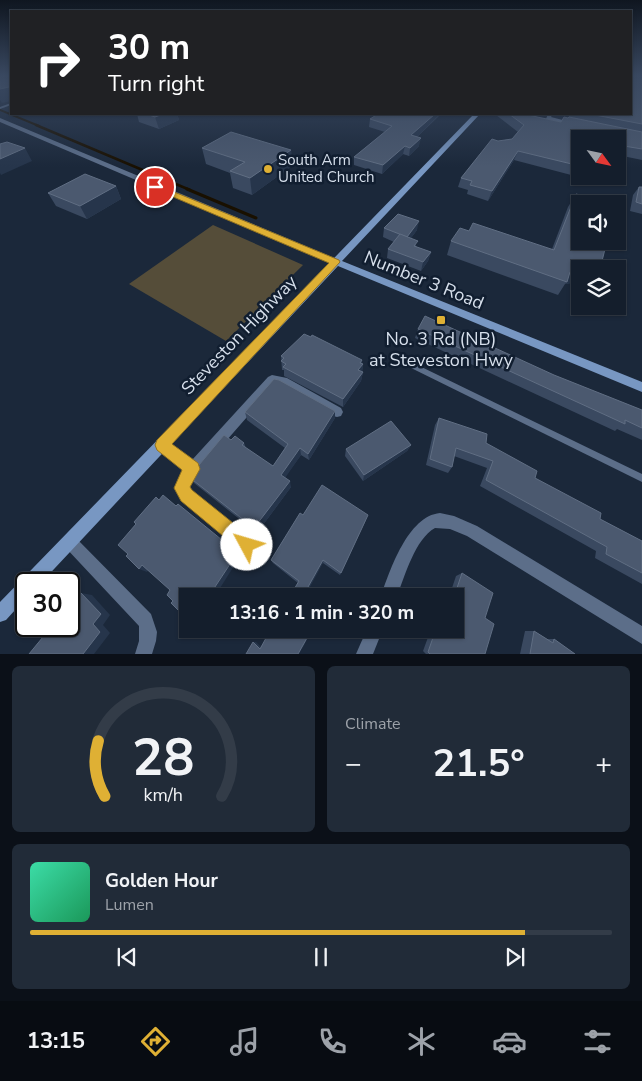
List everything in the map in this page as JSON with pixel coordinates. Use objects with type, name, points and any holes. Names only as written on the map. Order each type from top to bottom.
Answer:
[{"type":"main road","name":"Steveston Highway","points":[[41,572],[475,115]]},
{"type":"main road","name":"Number 3 Road","points":[[336,262],[642,387]]},
{"type":"main road","points":[[0,614],[15,598]]},
{"type":"street","points":[[550,115],[548,118],[586,126]]},
{"type":"street","name":"Number 3 Road","points":[[0,120],[336,262]]},
{"type":"street","points":[[247,545],[183,492],[184,482],[193,469],[272,380],[283,381],[337,412]]},
{"type":"street","points":[[162,445],[193,469]]},
{"type":"street","points":[[393,588],[413,542],[422,528],[434,521],[452,522],[472,531],[642,636]]},
{"type":"street","points":[[70,542],[145,620],[149,632],[144,654]]},
{"type":"street","points":[[364,654],[371,638]]},
{"type":"lane","points":[[405,362],[642,478]]},
{"type":"shaded area","points":[[213,225],[303,265],[226,341],[129,284]]},
{"type":"building","points":[[632,106],[642,106],[642,124],[595,115],[632,115]]},
{"type":"building","points":[[376,115],[434,115],[411,135],[421,138],[410,148],[405,146],[383,165],[354,157],[392,126],[370,119]]},
{"type":"building","points":[[510,115],[528,115],[561,122],[564,117],[569,117],[642,132],[642,149],[626,146],[626,130],[571,130],[571,164],[518,151],[492,191],[470,185],[472,181],[461,178],[492,139],[498,141],[512,139],[524,125]]},
{"type":"building","points":[[231,132],[291,150],[250,178],[230,171],[245,162],[202,148]]},
{"type":"building","points":[[7,142],[25,148],[0,159],[0,144]]},
{"type":"building","points":[[85,174],[116,186],[80,206],[48,193]]},
{"type":"building","points":[[639,187],[642,187],[642,204],[636,202]]},
{"type":"building","points":[[571,207],[571,250],[605,250],[602,260],[571,260],[571,272],[567,282],[451,241],[460,228],[469,231],[473,223],[554,250]]},
{"type":"building","points":[[398,214],[419,221],[407,237],[384,228]]},
{"type":"building","points":[[400,234],[418,241],[414,246],[431,252],[423,262],[388,249]]},
{"type":"building","points":[[425,316],[554,375],[642,410],[642,428],[625,420],[625,424],[418,329]]},
{"type":"building","points":[[304,334],[311,337],[312,335],[362,360],[360,363],[363,364],[358,370],[363,372],[343,399],[283,367],[286,364],[281,361],[284,358],[281,356]]},
{"type":"building","points":[[274,379],[335,411],[308,454],[300,448],[281,475],[290,481],[254,528],[189,477],[224,435],[231,440],[235,436],[244,443],[242,445],[273,466],[288,444],[245,412]]},
{"type":"building","points":[[439,418],[487,434],[486,443],[537,471],[535,478],[601,513],[600,519],[642,541],[642,573],[606,554],[607,547],[486,480],[493,461],[456,448],[452,467],[430,459]]},
{"type":"building","points":[[391,421],[411,445],[364,475],[346,449]]},
{"type":"building","points":[[322,485],[368,515],[341,573],[323,560],[307,588],[295,588],[299,581],[271,560],[300,513],[303,515]]},
{"type":"building","points":[[163,495],[176,506],[178,504],[222,540],[221,542],[236,555],[214,588],[179,588],[179,611],[171,603],[173,601],[167,595],[170,590],[142,565],[139,569],[126,556],[128,554],[118,545],[136,524],[134,522],[156,497],[159,500]]},
{"type":"building","points":[[462,573],[493,593],[485,618],[494,624],[485,654],[430,654],[428,652],[433,638],[464,638],[464,588],[457,588]]},
{"type":"building","points":[[81,593],[101,614],[93,624],[100,632],[83,654],[29,654],[43,637],[80,637]]},
{"type":"building","points":[[534,631],[553,643],[554,639],[575,654],[530,654]]},
{"type":"building","points":[[266,638],[307,638],[298,654],[246,654],[253,642],[260,649]]},
{"type":"waterway","points":[[0,110],[10,114]]},
{"type":"waterway","points":[[12,115],[39,126]]},
{"type":"waterway","points":[[36,125],[190,190]]},
{"type":"waterway","points":[[187,189],[256,218]]},
{"type":"place","name":"South Arm United Church","points":[[268,169]]},
{"type":"place","name":"No. 3 Rd (NB) at Steveston Hwy","points":[[441,320]]},
{"type":"route","points":[[155,187],[336,262],[162,445],[193,469],[186,477],[182,488],[186,496],[247,545]]}]
